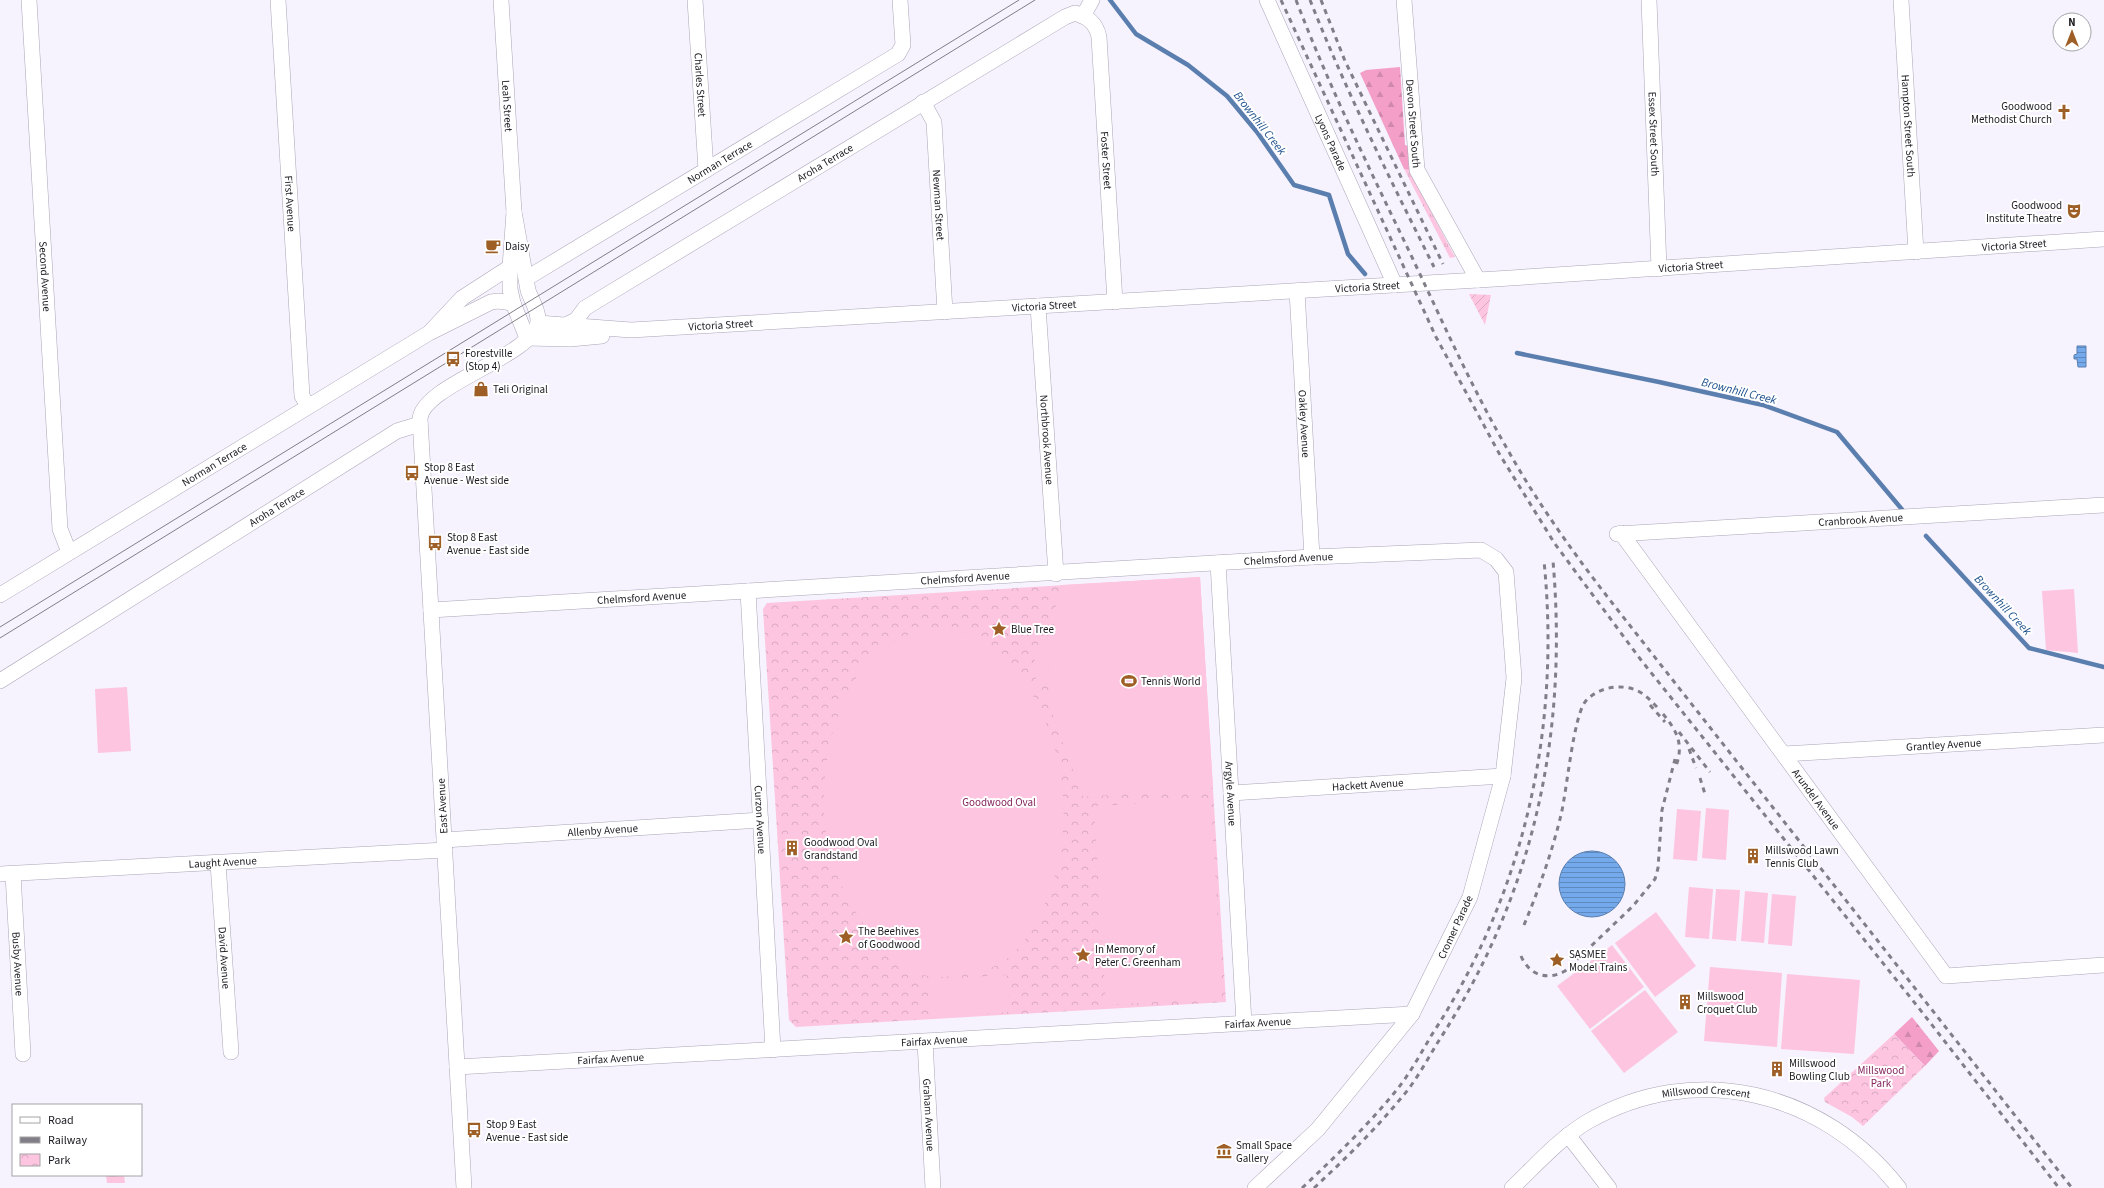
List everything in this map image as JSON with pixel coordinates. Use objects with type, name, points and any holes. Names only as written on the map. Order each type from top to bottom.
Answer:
[{"type":"street","name":"Second Avenue","points":[[29,0],[60,529],[69,552]]},
{"type":"street","name":"First Avenue","points":[[278,0],[302,396],[308,406]]},
{"type":"street","name":"Leah Street","points":[[501,0],[514,212],[538,324]]},
{"type":"street","name":"Charles Street","points":[[695,0],[706,170]]},
{"type":"street","name":"Norman Terrace","points":[[527,278],[893,58],[901,50],[902,38],[900,0]]},
{"type":"street","name":"Lyons Parade","points":[[1267,0],[1395,285]]},
{"type":"street","name":"Devon Street South","points":[[1404,0],[1417,170],[1478,280]]},
{"type":"street","name":"Essex Street South","points":[[1649,0],[1659,269]]},
{"type":"street","name":"Hampton Street South","points":[[1901,0],[1916,252]]},
{"type":"street","name":"Aroha Terrace","points":[[564,326],[576,320],[583,310],[923,102],[1065,17],[1089,10]]},
{"type":"street","name":"Foster Street","points":[[1089,10],[1099,37],[1115,302]]},
{"type":"street","name":"Newman Street","points":[[923,102],[934,122],[946,312]]},
{"type":"street","name":"Leah Street","points":[[514,212],[510,267],[513,303],[527,338]]},
{"type":"street","name":"Victoria Street","points":[[527,338],[570,339],[631,330],[1659,269],[2104,240]]},
{"type":"street","name":"Norman Terrace","points":[[429,333],[462,298],[510,267]]},
{"type":"street","name":"Oakley Avenue","points":[[1297,291],[1312,557]]},
{"type":"street","name":"Norman Terrace","points":[[0,594],[429,333],[454,322],[491,302],[498,301],[513,303]]},
{"type":"street","name":"Northbrook Avenue","points":[[1038,306],[1056,574]]},
{"type":"street","name":"Victoria Street","points":[[538,324],[631,330]]},
{"type":"street","points":[[420,424],[422,412],[434,399],[515,348],[527,338],[538,324]]},
{"type":"street","name":"Aroha Terrace","points":[[0,681],[397,431],[420,424]]},
{"type":"street","name":"East Avenue","points":[[420,424],[464,1188]]},
{"type":"street","name":"Cranbrook Avenue","points":[[1619,533],[2104,505]]},
{"type":"street","name":"Arundel Avenue","points":[[1619,533],[1784,754],[1946,976],[2104,965]]},
{"type":"street","name":"Chelmsford Avenue","points":[[431,610],[748,590],[1056,574],[1312,557],[1481,550],[1496,559]]},
{"type":"street","name":"Cromer Parade","points":[[1255,1188],[1318,1129],[1412,1014],[1470,897],[1503,776],[1514,678],[1506,572],[1496,559]]},
{"type":"street","name":"Argyle Avenue","points":[[1218,563],[1244,1024]]},
{"type":"street","name":"Curzon Avenue","points":[[748,590],[773,1050]]},
{"type":"street","name":"Grantley Avenue","points":[[1784,754],[2104,735]]},
{"type":"street","name":"Hackett Avenue","points":[[1231,793],[1503,776]]},
{"type":"street","name":"Allenby Avenue","points":[[444,845],[761,820]]},
{"type":"street","name":"Laught Avenue","points":[[7,874],[218,863],[444,845]]},
{"type":"street","name":"David Avenue","points":[[218,863],[231,1052]]},
{"type":"street","name":"Busby Avenue","points":[[7,874],[23,1054]]},
{"type":"street","name":"Fairfax Avenue","points":[[457,1067],[1412,1014]]},
{"type":"street","name":"Graham Avenue","points":[[926,1042],[933,1188]]},
{"type":"street","name":"Millswood Crescent","points":[[1512,1188],[1568,1135],[1608,1112],[1667,1093],[1694,1089],[1741,1092],[1789,1104],[1831,1125],[1870,1154],[1899,1188]]},
{"type":"street","points":[[1568,1135],[1609,1188]]},
{"type":"green space","points":[[1400,67],[1405,145],[1408,146],[1409,170],[1404,169],[1360,73],[1366,70]]},
{"type":"green space","points":[[1404,169],[1409,170],[1455,257],[1450,258]]},
{"type":"green space","points":[[1469,294],[1491,295],[1485,325]]},
{"type":"green space","name":"Goodwood Oval","points":[[1200,577],[1226,1002],[796,1027],[789,1020],[763,609],[767,603]]},
{"type":"green space","name":"Tennis World","points":[[1200,577],[1213,788],[1083,797],[1053,717],[1048,645],[1052,640],[1057,596],[1061,585]]},
{"type":"green space","points":[[2074,589],[2078,653],[2046,650],[2042,591]]},
{"type":"green space","points":[[954,629],[980,638],[1000,652],[1016,669],[1031,692],[1044,717],[1060,771],[1063,799],[1063,827],[1060,854],[1053,882],[1036,922],[1021,945],[1012,955],[990,968],[976,973],[937,977],[923,975],[896,962],[882,949],[859,917],[841,884],[831,857],[826,830],[824,799],[826,767],[832,735],[842,705],[857,678],[875,655],[899,639],[919,632]]},
{"type":"green space","points":[[1048,650],[1049,681],[1036,682],[1034,651]]},
{"type":"green space","points":[[127,687],[131,751],[98,753],[95,689]]},
{"type":"green space","points":[[1211,800],[1222,998],[1106,1005],[1094,806]]},
{"type":"green space","points":[[1706,808],[1729,810],[1726,860],[1702,858]]},
{"type":"green space","points":[[1677,809],[1701,811],[1697,861],[1673,859]]},
{"type":"green space","points":[[1689,887],[1713,889],[1709,939],[1685,937]]},
{"type":"green space","points":[[1716,889],[1740,890],[1736,941],[1712,939]]},
{"type":"green space","points":[[1745,891],[1768,893],[1764,943],[1741,941]]},
{"type":"green space","points":[[1772,894],[1796,896],[1792,946],[1768,944]]},
{"type":"green space","points":[[1656,912],[1696,966],[1655,997],[1615,943]]},
{"type":"green space","points":[[1612,945],[1644,987],[1590,1029],[1557,986]]},
{"type":"green space","points":[[1710,967],[1782,973],[1777,1047],[1704,1041]]},
{"type":"green space","points":[[1787,974],[1860,980],[1854,1054],[1781,1049]]},
{"type":"green space","points":[[1007,975],[1009,1012],[930,1017],[927,980]]},
{"type":"green space","points":[[1645,990],[1678,1032],[1624,1073],[1591,1031]]},
{"type":"green space","points":[[1912,1017],[1939,1051],[1925,1066],[1894,1034]]},
{"type":"green space","name":"Millswood Park","points":[[1894,1034],[1925,1066],[1863,1126],[1852,1117],[1825,1102],[1824,1098]]},
{"type":"green space","points":[[106,1176],[124,1176],[125,1183],[107,1183]]},
{"type":"water","points":[[2077,346],[2086,346],[2086,367],[2078,367],[2077,359],[2074,359],[2074,355],[2077,354]]},
{"type":"water","points":[[1592,851],[1605,854],[1615,861],[1622,871],[1625,884],[1622,897],[1615,907],[1605,914],[1592,917],[1579,914],[1569,907],[1562,897],[1559,884],[1562,871],[1569,861],[1579,854]]},
{"type":"waterway","name":"Brownhill Creek","points":[[1110,0],[1136,34],[1188,65],[1227,96],[1257,132],[1294,185],[1329,195],[1348,254],[1365,274]]},
{"type":"waterway","name":"Brownhill Creek","points":[[1517,353],[1763,405],[1837,432],[1905,513]]},
{"type":"waterway","name":"Brownhill Creek","points":[[1926,536],[2029,648],[2104,667]]},
{"type":"tram line","points":[[0,627],[1019,0]]},
{"type":"tram line","points":[[0,638],[1035,0]]},
{"type":"railway","points":[[1281,0],[1436,337],[1500,455],[1555,544],[1641,660],[1918,1007],[2059,1188]]},
{"type":"railway","points":[[1296,0],[1350,127],[1455,349],[1479,397],[1517,466],[1543,507],[1584,566],[1613,604],[2072,1188]]},
{"type":"railway","points":[[1310,0],[1353,101],[1434,267]]},
{"type":"railway","points":[[1321,0],[1345,61],[1443,264]]},
{"type":"railway","points":[[1302,1188],[1362,1129],[1405,1079],[1463,982],[1490,926],[1512,868],[1529,809],[1540,748],[1547,687],[1548,624],[1544,561]]},
{"type":"railway","points":[[1314,1188],[1370,1133],[1407,1091],[1471,986],[1499,929],[1521,871],[1537,811],[1549,751],[1555,689],[1556,626],[1553,561]]},
{"type":"railway","points":[[1524,925],[1554,843],[1561,815],[1577,723],[1585,702],[1590,697],[1603,690],[1625,687],[1638,691],[1657,707]]},
{"type":"railway","points":[[1650,705],[1665,722]]},
{"type":"railway","points":[[1663,714],[1672,726],[1678,738],[1679,751],[1676,766]]},
{"type":"railway","points":[[1679,732],[1710,772]]},
{"type":"railway","points":[[1689,749],[1696,768]]},
{"type":"railway","points":[[1521,956],[1524,963],[1534,972],[1539,974],[1552,976],[1565,971],[1633,906],[1655,879],[1658,868],[1662,810],[1675,759]]},
{"type":"railway","points":[[1700,778],[1705,794]]},
{"type":"place","name":"Goodwood Methodist Church","points":[[2064,112]]},
{"type":"place","name":"Goodwood Institute Theatre","points":[[2074,211]]},
{"type":"place","name":"Daisy","points":[[493,246]]},
{"type":"place","name":"Forestville (Stop 4)","points":[[453,359]]},
{"type":"place","name":"Teli Original","points":[[481,389]]},
{"type":"place","name":"Stop 8 East Avenue - West side","points":[[412,473]]},
{"type":"place","name":"Stop 8 East Avenue - East side","points":[[435,543]]},
{"type":"place","name":"Blue Tree","points":[[999,629]]},
{"type":"place","name":"Tennis World","points":[[1129,681]]},
{"type":"place","name":"Goodwood Oval Grandstand","points":[[792,848]]},
{"type":"place","name":"Millswood Lawn Tennis Club","points":[[1753,856]]},
{"type":"place","name":"The Beehives of Goodwood","points":[[846,937]]},
{"type":"place","name":"In Memory of Peter C. Greenham","points":[[1083,955]]},
{"type":"place","name":"SASMEE Model Trains","points":[[1557,960]]},
{"type":"place","name":"Millswood Croquet Club","points":[[1685,1002]]},
{"type":"place","name":"Millswood Bowling Club","points":[[1777,1069]]},
{"type":"place","name":"Stop 9 East Avenue - East side","points":[[474,1130]]},
{"type":"place","name":"Small Space Gallery","points":[[1224,1151]]}]
